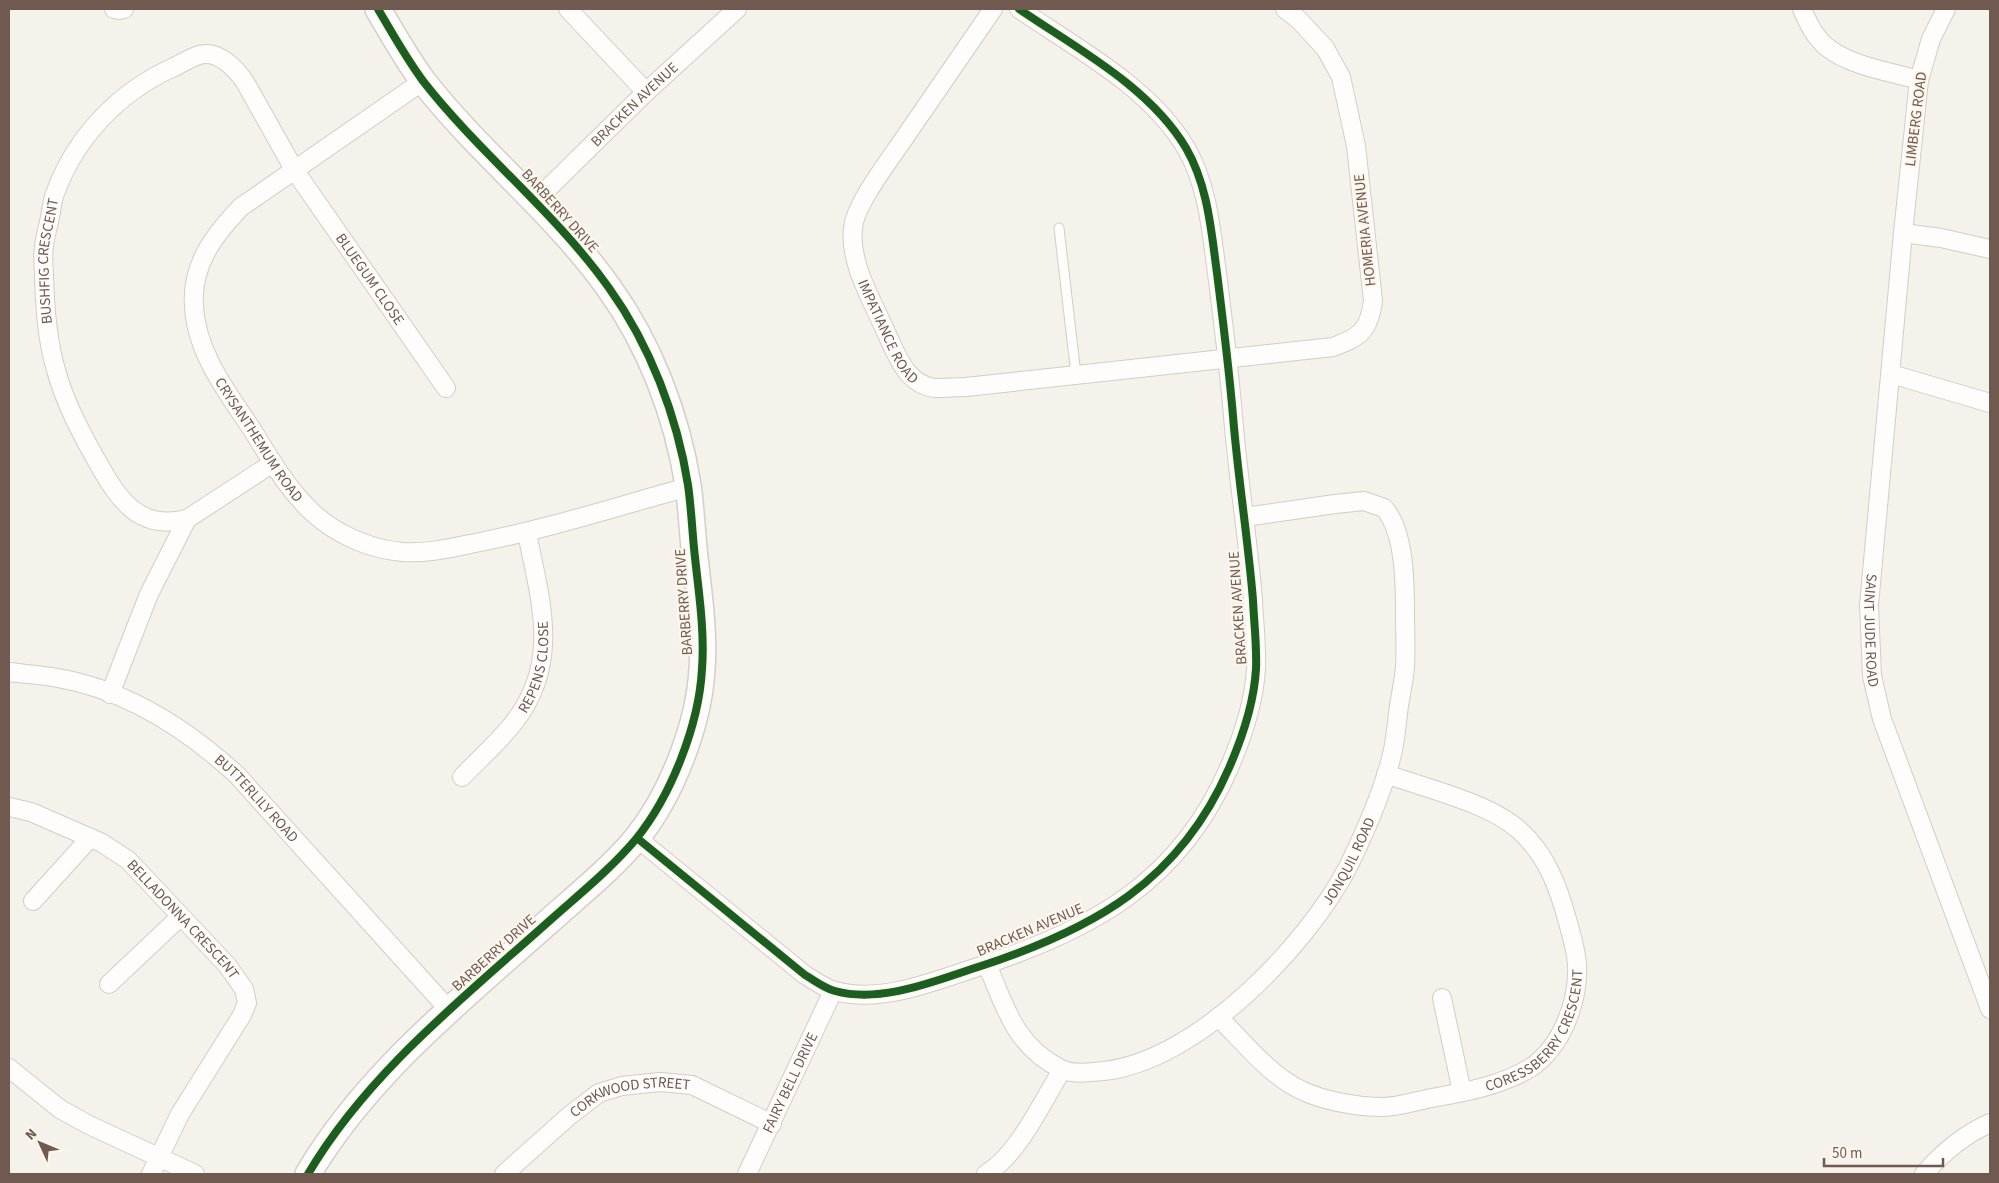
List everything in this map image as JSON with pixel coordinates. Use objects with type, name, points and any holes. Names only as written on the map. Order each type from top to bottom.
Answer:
[{"type":"street","points":[[114,9],[124,9]]},
{"type":"street","name":"BARBERRY DRIVE","points":[[308,1174],[341,1124],[392,1065],[591,884],[636,838],[660,802],[677,768],[691,731],[702,670],[703,630],[688,487],[674,423],[664,394],[640,339],[609,288],[571,241],[458,122],[423,81],[400,48],[378,9]]},
{"type":"street","points":[[568,9],[646,92]]},
{"type":"street","name":"BRACKEN AVENUE","points":[[534,202],[646,92],[738,9]]},
{"type":"street","name":"IMPATIANCE ROAD","points":[[993,9],[873,183],[856,215],[853,228],[854,252],[896,355],[908,374],[920,384],[934,388],[966,387],[1228,358]]},
{"type":"street","name":"BRACKEN AVENUE","points":[[636,838],[805,975],[833,990],[856,994],[898,992],[987,964],[1070,931],[1115,907],[1141,888],[1170,860],[1196,828],[1219,791],[1240,743],[1250,708],[1256,673],[1256,646],[1228,358],[1204,189],[1184,146],[1167,121],[1134,88],[1019,9]]},
{"type":"street","name":"HOMERIA AVENUE","points":[[1228,358],[1334,347],[1355,339],[1370,320],[1373,301],[1356,146],[1341,77],[1325,48],[1298,19],[1285,9]]},
{"type":"street","points":[[1802,9],[1814,33],[1828,48],[1850,60],[1919,80]]},
{"type":"street","name":"LIMBERG ROAD","points":[[1903,233],[1919,80],[1930,38],[1946,9]]},
{"type":"street","name":"BUSHFIG CRESCENT","points":[[273,463],[187,519],[171,523],[153,520],[131,509],[115,493],[77,426],[56,370],[45,311],[43,248],[55,193],[71,156],[100,119],[125,96],[166,70],[201,54],[211,54],[235,69],[246,82],[295,171]]},
{"type":"street","name":"CRYSANTHEMUM ROAD","points":[[423,81],[295,171],[240,207],[219,230],[203,255],[196,277],[194,306],[200,339],[212,368],[273,463],[290,487],[313,513],[347,536],[380,548],[403,552],[441,550],[527,533],[688,487]]},
{"type":"street","name":"BLUEGUM CLOSE","points":[[295,171],[446,388]]},
{"type":"street","points":[[1903,233],[1941,238],[1990,249]]},
{"type":"street","name":"SAINT JUDE ROAD","points":[[1903,233],[1869,606],[1872,676],[1882,719],[1896,760],[1990,1005]]},
{"type":"street","points":[[1891,374],[1990,404]]},
{"type":"street","name":"JONQUIL ROAD","points":[[987,964],[1011,1022],[1024,1041],[1036,1053],[1062,1070],[1084,1073],[1121,1069],[1163,1053],[1218,1017],[1256,985],[1311,924],[1348,866],[1386,774],[1393,750],[1405,668],[1405,596],[1396,527],[1384,508],[1364,501],[1245,518]]},
{"type":"street","points":[[110,694],[149,594],[187,519]]},
{"type":"street","name":"REPENS CLOSE","points":[[462,777],[514,722],[530,699],[538,678],[544,647],[544,620],[527,533]]},
{"type":"street","name":"BUTTERLILY ROAD","points":[[9,672],[59,678],[133,702],[199,742],[230,769],[450,1011]]},
{"type":"street","name":"CORESSBERRY CRESCENT","points":[[1218,1017],[1276,1074],[1300,1090],[1328,1100],[1384,1107],[1492,1085],[1530,1067],[1546,1053],[1556,1040],[1567,1019],[1576,990],[1577,964],[1573,941],[1558,888],[1548,867],[1519,830],[1485,809],[1386,774]]},
{"type":"street","name":"BELLADONNA CRESCENT","points":[[9,807],[31,812],[102,843],[128,860],[227,965],[244,989],[247,1003],[242,1015],[180,1114],[151,1174]]},
{"type":"street","points":[[33,901],[90,838]]},
{"type":"street","points":[[109,984],[180,917]]},
{"type":"street","name":"FAIRY BELL DRIVE","points":[[747,1174],[833,990]]},
{"type":"street","points":[[1442,998],[1462,1092]]},
{"type":"street","points":[[9,1068],[60,1109],[89,1126],[195,1174]]},
{"type":"street","points":[[986,1174],[1000,1165],[1011,1153],[1062,1070]]},
{"type":"street","name":"CORKWOOD STREET","points":[[504,1174],[569,1116],[599,1093],[622,1086],[660,1082],[692,1085],[772,1124]]},
{"type":"street","points":[[1924,1174],[1953,1144],[1971,1132],[1990,1123]]},
{"type":"lane","points":[[1059,228],[1076,374]]},
{"type":"cycle path","points":[[308,1174],[358,1103],[387,1071],[450,1009],[604,872],[636,839],[649,822],[671,781],[689,736],[700,691],[703,654],[702,624],[688,485],[683,459],[677,433],[660,382],[637,333],[624,310],[588,260],[445,108],[423,81],[378,9]]},
{"type":"cycle path","points":[[637,838],[805,975],[835,991],[871,995],[909,989],[1022,952],[1096,917],[1129,896],[1159,871],[1185,841],[1209,807],[1229,768],[1239,744],[1250,707],[1255,682],[1256,643],[1251,577],[1226,344],[1213,241],[1204,193],[1186,148],[1171,126],[1153,106],[1110,70],[1019,9]]}]
